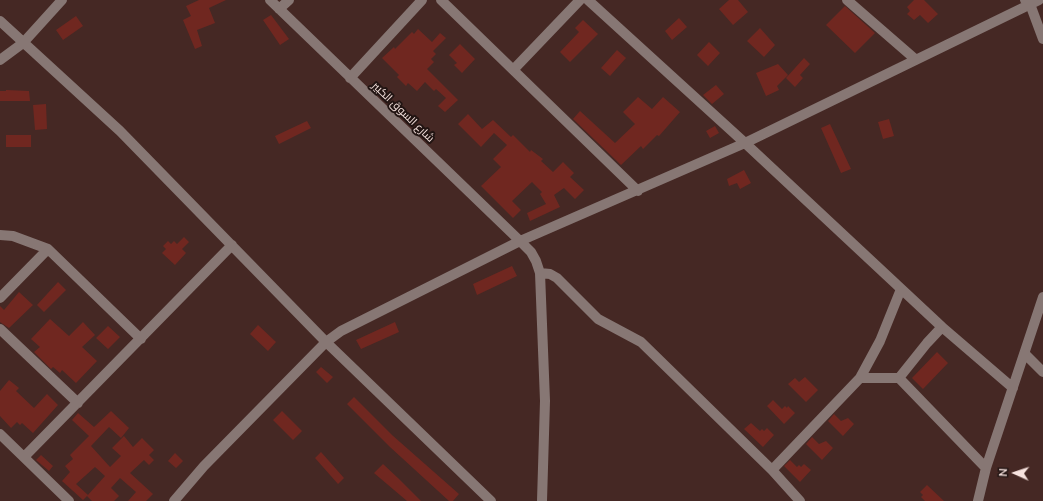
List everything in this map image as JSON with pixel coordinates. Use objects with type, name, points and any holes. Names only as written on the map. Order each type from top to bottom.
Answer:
[{"type":"street","points":[[0,60],[23,43],[62,0]]},
{"type":"street","name":"شارع السوق الكبير","points":[[270,0],[531,252],[540,273]]},
{"type":"street","points":[[279,9],[289,0]]},
{"type":"street","points":[[350,78],[422,0]]},
{"type":"street","points":[[441,0],[514,69],[638,191]]},
{"type":"street","points":[[514,69],[580,0]]},
{"type":"street","points":[[588,0],[744,142],[942,327],[1013,388]]},
{"type":"street","points":[[847,0],[915,59]]},
{"type":"street","points":[[174,501],[204,466],[326,342],[341,331],[520,241],[638,191],[744,142],[1031,1],[1043,38]]},
{"type":"street","points":[[0,21],[120,132],[326,342],[491,501]]},
{"type":"street","points":[[0,235],[13,236],[48,249],[141,339]]},
{"type":"street","points":[[24,457],[232,245]]},
{"type":"street","points":[[0,298],[48,249]]},
{"type":"street","points":[[542,501],[545,401],[540,273],[550,274],[557,278],[598,319],[641,342],[772,470],[800,501]]},
{"type":"street","points":[[772,470],[860,378],[880,341],[901,289]]},
{"type":"street","points":[[978,501],[986,468],[1043,297]]},
{"type":"street","points":[[899,378],[942,327]]},
{"type":"street","points":[[0,329],[78,403]]},
{"type":"street","points":[[1025,354],[1043,372]]},
{"type":"street","points":[[860,378],[899,378],[986,468]]},
{"type":"street","points":[[0,434],[68,501]]},
{"type":"building","points":[[199,0],[226,0],[209,8],[215,23],[197,30],[202,46],[195,49],[183,20],[191,16],[186,6]]},
{"type":"building","points":[[729,0],[738,0],[748,12],[733,25],[719,9]]},
{"type":"building","points":[[914,0],[924,0],[938,14],[928,23],[920,15],[914,20],[907,14],[910,11],[907,7]]},
{"type":"building","points":[[845,6],[875,33],[855,53],[826,25]]},
{"type":"building","points":[[271,15],[289,39],[280,45],[263,20]]},
{"type":"building","points":[[76,16],[83,26],[63,40],[56,30]]},
{"type":"building","points":[[679,18],[687,27],[672,40],[665,31]]},
{"type":"building","points":[[583,20],[598,34],[570,62],[560,52],[579,32],[575,28]]},
{"type":"building","points":[[760,28],[775,45],[764,57],[747,41]]},
{"type":"building","points":[[418,29],[432,42],[440,33],[446,38],[433,51],[436,54],[431,59],[434,62],[427,69],[458,100],[445,112],[438,106],[446,98],[436,89],[434,91],[425,82],[417,91],[408,83],[406,86],[397,77],[399,75],[382,58],[394,47],[395,49],[412,32],[414,34]]},
{"type":"building","points":[[709,42],[720,53],[708,66],[697,55]]},
{"type":"building","points":[[460,44],[475,59],[462,73],[454,65],[457,63],[449,55]]},
{"type":"building","points":[[617,50],[626,58],[610,76],[601,68]]},
{"type":"building","points":[[804,58],[810,64],[800,75],[803,78],[795,87],[786,78]]},
{"type":"building","points":[[778,64],[788,75],[777,86],[779,90],[766,96],[756,73]]},
{"type":"building","points":[[716,85],[724,94],[712,104],[703,95]]},
{"type":"building","points":[[0,91],[29,91],[30,101],[0,101]]},
{"type":"building","points":[[638,97],[652,109],[663,97],[680,112],[659,136],[657,135],[643,149],[641,146],[621,165],[573,119],[580,111],[615,143],[635,124],[623,112]]},
{"type":"building","points":[[46,104],[47,129],[35,130],[33,105]]},
{"type":"building","points":[[468,114],[482,129],[493,120],[511,137],[513,135],[530,152],[531,150],[543,159],[541,161],[553,172],[563,162],[574,173],[570,177],[584,190],[575,199],[564,188],[554,195],[560,207],[530,221],[527,213],[546,204],[540,194],[542,192],[532,182],[512,201],[521,210],[513,218],[481,186],[501,167],[493,159],[507,145],[494,133],[481,147],[458,124]]},
{"type":"building","points":[[889,119],[894,136],[883,139],[878,122]]},
{"type":"building","points":[[307,121],[311,128],[279,144],[275,136]]},
{"type":"building","points":[[830,124],[851,169],[841,173],[821,128]]},
{"type":"building","points":[[715,126],[719,133],[710,138],[706,131]]},
{"type":"building","points":[[6,135],[31,135],[31,147],[6,147]]},
{"type":"building","points":[[744,170],[751,183],[740,189],[737,183],[729,186],[727,179]]},
{"type":"building","points":[[184,237],[189,242],[182,249],[186,253],[175,265],[162,253],[166,249],[163,246],[168,241],[171,244],[174,241],[177,244]]},
{"type":"building","points":[[512,266],[517,276],[477,295],[473,284]]},
{"type":"building","points":[[58,282],[66,290],[44,312],[37,305]]},
{"type":"building","points":[[19,292],[33,305],[9,328],[0,322],[0,306],[4,310]]},
{"type":"building","points":[[50,319],[69,336],[83,322],[95,335],[82,347],[97,361],[76,383],[62,370],[60,373],[53,367],[51,369],[34,352],[40,347],[31,339]]},
{"type":"building","points":[[395,322],[399,332],[361,349],[356,340]]},
{"type":"building","points":[[258,325],[276,342],[268,351],[250,334]]},
{"type":"building","points":[[108,326],[120,337],[108,349],[96,338]]},
{"type":"building","points":[[937,352],[948,363],[923,389],[912,378]]},
{"type":"building","points":[[321,367],[333,377],[327,383],[316,372]]},
{"type":"building","points":[[805,377],[818,390],[806,402],[788,384],[795,378],[799,382]]},
{"type":"building","points":[[9,380],[19,388],[16,391],[34,408],[47,394],[58,405],[33,433],[22,423],[20,425],[17,422],[11,428],[0,416],[0,391]]},
{"type":"building","points":[[354,397],[392,435],[459,494],[453,501],[449,501],[390,447],[347,404]]},
{"type":"building","points":[[773,400],[782,409],[785,406],[787,408],[788,406],[795,413],[784,424],[767,406]]},
{"type":"building","points":[[111,411],[129,428],[121,438],[109,427],[91,446],[110,467],[121,456],[112,448],[124,436],[133,447],[142,438],[154,450],[149,455],[154,460],[149,465],[144,460],[130,473],[153,494],[146,501],[128,501],[136,492],[120,478],[111,488],[119,496],[114,501],[92,501],[87,496],[83,500],[62,481],[70,472],[65,466],[73,459],[70,455],[89,436],[72,420],[78,413],[94,427]],"holes":[[[95,467],[105,476],[88,495],[76,484]]]},
{"type":"building","points":[[282,411],[302,431],[293,440],[273,420]]},
{"type":"building","points":[[834,414],[841,421],[848,418],[854,424],[843,436],[828,421]]},
{"type":"building","points":[[751,423],[760,431],[762,429],[764,431],[767,428],[774,435],[763,447],[744,429]]},
{"type":"building","points":[[812,437],[819,444],[826,441],[833,448],[822,460],[806,444]]},
{"type":"building","points":[[321,452],[344,478],[338,484],[315,458]]},
{"type":"building","points":[[175,453],[183,461],[176,468],[168,461]]},
{"type":"building","points":[[41,455],[53,466],[49,471],[36,460]]},
{"type":"building","points":[[790,460],[797,467],[799,465],[801,467],[804,464],[811,470],[800,482],[784,466]]},
{"type":"building","points":[[383,464],[421,501],[407,501],[374,473]]},
{"type":"building","points":[[927,485],[944,501],[925,501],[921,497],[923,495],[920,492]]}]
